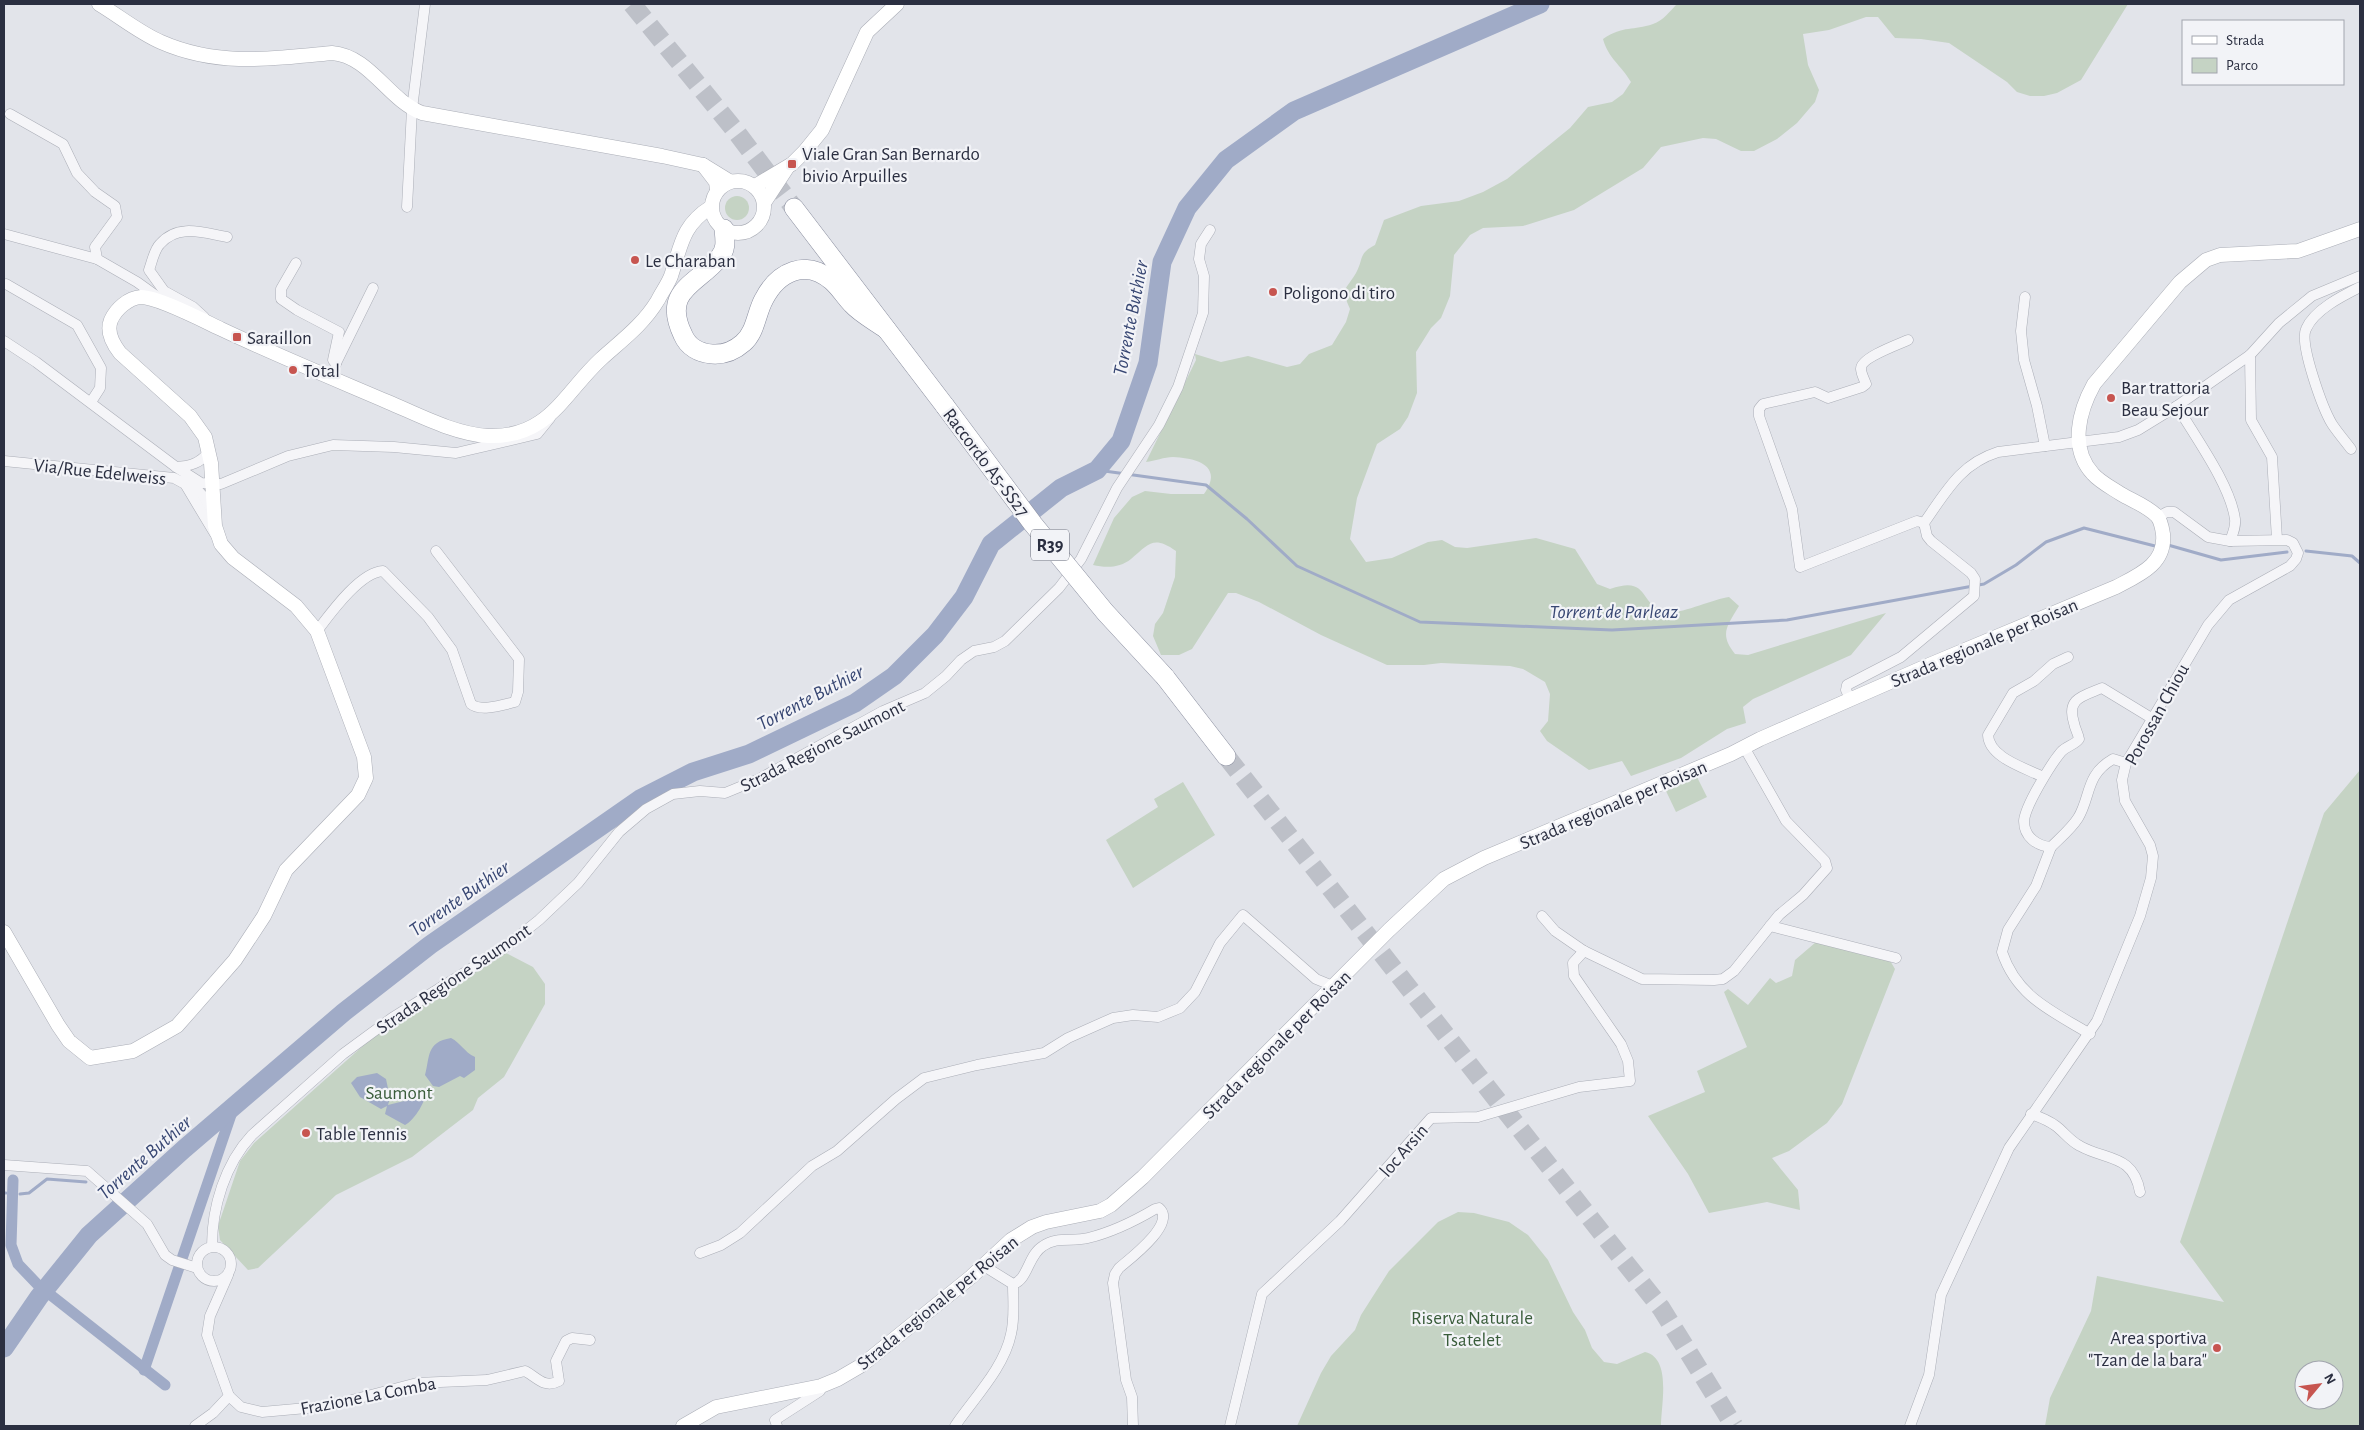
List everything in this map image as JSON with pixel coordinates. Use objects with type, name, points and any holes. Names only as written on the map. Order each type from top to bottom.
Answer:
[{"type":"highway","name":"Raccordo A5-SS27","points":[[794,208],[1044,537],[1105,612],[1165,677],[1226,756]]},
{"type":"highway","points":[[720,226],[726,246],[719,258],[685,288],[677,305],[677,321],[683,336],[692,347],[706,354],[722,355],[736,350],[749,338],[762,301],[771,286],[782,276],[794,270],[808,270],[821,274],[832,281],[853,306],[886,329]]},
{"type":"main road","points":[[99,4],[160,42],[209,56],[256,61],[332,53],[346,55],[359,62],[412,109],[422,113],[703,165],[729,182]]},
{"type":"main road","points":[[755,186],[789,166],[805,151],[822,130],[867,32],[897,4]]},
{"type":"main road","points":[[4,932],[69,1041],[90,1058],[133,1051],[177,1026],[235,960],[264,916],[286,870],[354,800],[364,784],[366,772],[364,758],[317,631],[296,606],[233,558],[221,544],[213,513],[209,452],[205,437],[190,416],[120,352],[112,342],[110,324],[114,314],[126,302],[141,297],[171,306],[330,378],[440,424],[473,434],[489,436],[520,431],[552,413],[589,371],[645,320],[670,278],[686,230],[711,207],[717,190],[716,182],[703,165]]},
{"type":"main road","points":[[764,203],[789,166]]},
{"type":"main road","points":[[683,237],[704,221],[736,233],[749,231],[760,222],[764,203],[755,186],[743,181],[729,182],[717,190]]},
{"type":"main road","points":[[711,207],[720,226]]},
{"type":"main road","points":[[2158,517],[2092,473],[2085,461],[2078,441],[2083,408],[2094,384],[2180,282],[2206,260],[2220,254],[2298,252],[2360,229]]},
{"type":"main road","name":"Strada regionale per Roisan","points":[[683,1426],[716,1407],[821,1386],[862,1365],[984,1266],[1011,1240],[1032,1227],[1046,1222],[1100,1211],[1127,1193],[1424,895],[1444,879],[1484,858],[1744,747],[1850,699],[2116,587],[2143,573],[2159,558],[2162,547],[2162,526],[2158,517]]},
{"type":"street","points":[[407,207],[412,109],[425,4]]},
{"type":"street","points":[[10,114],[63,144],[77,174],[95,192],[115,206],[117,217],[95,247],[97,259]]},
{"type":"street","name":"Strada Regione Saumont","points":[[212,1246],[212,1227],[217,1205],[231,1164],[238,1150],[252,1135],[343,1054],[392,1018],[504,948],[538,920],[578,883],[619,832],[646,808],[673,794],[700,791],[725,793],[751,782],[883,711],[925,693],[974,651],[994,647],[1004,641],[1059,588],[1081,560],[1117,488],[1159,425],[1178,387],[1203,313],[1204,276],[1199,259],[1201,244],[1210,230]]},
{"type":"street","points":[[214,326],[193,307],[164,291],[149,270],[159,245],[176,232],[192,231],[228,237]]},
{"type":"street","points":[[4,234],[97,259],[137,282],[171,306]]},
{"type":"street","points":[[296,263],[281,289],[281,299],[297,310],[339,332],[333,360],[336,364]]},
{"type":"street","points":[[1850,699],[1846,690],[1847,685],[1901,657],[1970,601],[1975,592],[1976,579],[1926,536],[1924,523],[1958,475],[1969,465],[1998,452],[2128,434],[2177,406],[2250,355],[2279,323],[2312,296],[2360,276]]},
{"type":"street","points":[[6,284],[77,325],[101,368],[100,388],[91,402]]},
{"type":"street","points":[[2351,449],[2333,425],[2322,404],[2306,353],[2304,331],[2317,314],[2360,287]]},
{"type":"street","points":[[330,378],[373,288]]},
{"type":"street","points":[[2025,297],[2021,330],[2024,360],[2037,406],[2045,446]]},
{"type":"street","points":[[4,340],[91,402],[176,467],[201,483],[221,484],[288,456],[333,445],[394,447],[456,453],[537,434],[547,424],[552,413]]},
{"type":"street","points":[[1908,340],[1868,358],[1862,364],[1860,369],[1866,384],[1862,387],[1828,398],[1815,392],[1763,404],[1759,409],[1759,416],[1792,509],[1800,567],[1917,521],[1924,523]]},
{"type":"street","points":[[2158,517],[2167,512],[2174,512],[2208,538],[2230,541],[2277,539],[2272,457],[2251,420],[2250,355]]},
{"type":"street","points":[[2177,406],[2229,498],[2235,520],[2230,541]]},
{"type":"street","points":[[176,467],[191,466],[203,460],[209,452]]},
{"type":"street","name":"Via/Rue Edelweiss","points":[[4,461],[174,478],[185,484],[221,544]]},
{"type":"street","points":[[176,467],[202,496],[213,513]]},
{"type":"street","name":"Porossan Chiou","points":[[1910,1426],[1929,1375],[1941,1295],[2009,1148],[2031,1114],[2054,1086],[2087,1038],[2140,916],[2153,869],[2153,856],[2150,845],[2125,800],[2122,780],[2126,763],[2153,719],[2186,658],[2216,614],[2230,600],[2290,566],[2296,559],[2298,553],[2293,543],[2277,539]]},
{"type":"street","points":[[317,631],[333,609],[355,587],[375,572],[382,571],[428,617],[452,650],[471,704],[475,707],[498,706],[515,702],[518,692],[519,659],[436,551]]},
{"type":"street","points":[[2043,777],[2004,758],[1990,745],[1988,735],[2013,693],[2034,681],[2053,664],[2068,657]]},
{"type":"street","points":[[2051,847],[2037,844],[2026,833],[2024,820],[2043,777],[2061,752],[2079,739],[2071,714],[2072,706],[2080,697],[2102,688],[2153,719]]},
{"type":"street","points":[[1542,916],[1554,930],[1584,951],[1642,978],[1722,979],[1734,971],[1770,926],[1803,895],[1826,868],[1825,861],[1786,821],[1744,747]]},
{"type":"street","points":[[2087,1038],[2034,1001],[2018,984],[2002,952],[2008,930],[2036,886],[2051,847],[2078,818],[2088,787],[2100,769],[2113,759],[2126,763]]},
{"type":"street","points":[[700,1253],[731,1240],[812,1166],[837,1151],[896,1099],[924,1078],[977,1065],[1044,1053],[1068,1038],[1113,1018],[1132,1016],[1158,1017],[1180,1008],[1195,992],[1220,943],[1243,915],[1316,978],[1333,986]]},
{"type":"street","points":[[1770,926],[1896,958]]},
{"type":"street","name":"loc Arsin","points":[[1230,1426],[1262,1294],[1340,1221],[1431,1118],[1478,1117],[1579,1087],[1630,1081],[1628,1061],[1621,1044],[1574,976],[1573,963],[1584,951]]},
{"type":"street","points":[[2031,1114],[2052,1123],[2081,1147],[2119,1161],[2131,1169],[2138,1180],[2140,1192]]},
{"type":"street","points":[[4,1165],[87,1170],[147,1224],[159,1247],[172,1260],[192,1267],[208,1280],[218,1281],[228,1275]]},
{"type":"street","points":[[1013,1284],[1023,1278],[1030,1258],[1044,1244],[1061,1240],[1086,1239],[1124,1227],[1155,1209],[1159,1208],[1163,1211],[1165,1216],[1162,1227],[1114,1274],[1113,1283],[1126,1380],[1132,1398],[1133,1426]]},
{"type":"street","points":[[192,1267],[201,1252],[212,1246],[218,1246],[228,1253],[232,1264],[210,1316],[207,1336],[229,1396],[213,1413],[195,1426]]},
{"type":"street","points":[[984,1266],[1013,1284]]},
{"type":"street","points":[[955,1426],[997,1366],[1007,1346],[1013,1321],[1013,1284]]},
{"type":"street","name":"Frazione La Comba","points":[[229,1396],[241,1407],[262,1412],[329,1406],[417,1383],[487,1380],[525,1371],[544,1384],[553,1384],[559,1382],[556,1361],[566,1341],[572,1338],[590,1340]]},
{"type":"street","points":[[778,1426],[776,1420],[813,1396],[820,1390],[821,1386]]},
{"type":"green space","points":[[1677,4],[2128,4],[2081,80],[2057,93],[2044,96],[2030,96],[2017,92],[2007,82],[1949,43],[1895,38],[1878,17],[1866,17],[1829,30],[1803,34],[1808,65],[1819,90],[1815,102],[1797,123],[1777,139],[1754,151],[1741,151],[1716,139],[1703,138],[1661,147],[1643,168],[1574,210],[1523,226],[1483,228],[1470,235],[1454,255],[1450,296],[1441,318],[1431,328],[1416,352],[1417,393],[1408,417],[1400,429],[1377,444],[1357,498],[1350,539],[1366,562],[1392,558],[1428,542],[1442,540],[1455,547],[1467,548],[1536,538],[1575,549],[1597,584],[1610,589],[1623,586],[1638,588],[1651,603],[1665,612],[1678,612],[1729,597],[1739,606],[1726,630],[1727,641],[1735,654],[1748,655],[1886,613],[1851,655],[1753,699],[1743,707],[1746,723],[1727,729],[1681,758],[1631,776],[1622,761],[1589,770],[1547,741],[1540,731],[1548,721],[1550,694],[1545,682],[1523,669],[1510,666],[1441,663],[1387,665],[1321,635],[1259,602],[1236,593],[1228,593],[1192,649],[1179,655],[1161,655],[1153,636],[1155,624],[1163,613],[1175,577],[1176,551],[1162,543],[1152,543],[1127,562],[1118,566],[1103,567],[1093,565],[1114,518],[1132,497],[1145,491],[1171,494],[1204,494],[1209,484],[1211,477],[1209,470],[1205,465],[1191,459],[1173,457],[1146,462],[1196,360],[1195,354],[1221,362],[1248,356],[1287,367],[1300,364],[1309,354],[1332,345],[1346,322],[1350,309],[1345,296],[1345,289],[1356,273],[1366,251],[1375,245],[1384,220],[1421,206],[1459,201],[1483,192],[1507,179],[1570,128],[1588,107],[1612,102],[1623,94],[1631,82],[1611,56],[1603,39],[1623,30],[1657,23]]},
{"type":"green space","points":[[737,196],[745,200],[749,208],[745,216],[737,220],[729,216],[725,208],[729,200]]},
{"type":"green space","points":[[2360,770],[2360,1426],[2045,1426],[2050,1398],[2091,1311],[2097,1276],[2224,1302],[2180,1242],[2324,813]]},
{"type":"green space","points":[[1697,777],[1707,797],[1676,812],[1666,791]]},
{"type":"green space","points":[[1183,782],[1215,835],[1133,888],[1106,840],[1158,807],[1154,799]]},
{"type":"green space","points":[[1816,942],[1889,959],[1895,969],[1842,1104],[1827,1123],[1789,1151],[1772,1158],[1798,1190],[1800,1210],[1767,1202],[1709,1213],[1688,1174],[1648,1116],[1705,1092],[1697,1071],[1747,1047],[1724,992],[1728,989],[1748,1005],[1770,978],[1776,983],[1792,976],[1795,960]]},
{"type":"green space","name":"Saumont","points":[[506,953],[533,967],[545,984],[545,1004],[504,1077],[478,1098],[473,1110],[412,1157],[336,1195],[258,1268],[248,1270],[220,1240],[218,1226],[240,1161],[254,1143],[374,1036]]},
{"type":"green space","name":"Riserva Naturale Tsatelet","points":[[1458,1212],[1474,1213],[1509,1222],[1528,1235],[1548,1260],[1573,1312],[1585,1330],[1592,1348],[1604,1362],[1617,1364],[1645,1352],[1653,1356],[1659,1363],[1662,1373],[1661,1426],[1297,1426],[1321,1373],[1331,1356],[1355,1330],[1361,1315],[1389,1271],[1438,1222]]},
{"type":"water","points":[[451,1038],[475,1057],[475,1070],[464,1078],[460,1076],[439,1087],[433,1086],[425,1075],[429,1056],[437,1043]]},
{"type":"water","points":[[377,1073],[386,1079],[390,1098],[388,1105],[404,1101],[409,1092],[426,1088],[425,1098],[420,1109],[409,1123],[405,1125],[385,1114],[387,1106],[381,1109],[360,1097],[351,1083],[357,1077]]},
{"type":"waterway","name":"Torrente Buthier","points":[[4,1348],[39,1297],[89,1235],[184,1149],[344,1012],[430,945],[640,799],[693,772],[749,754],[855,703],[894,676],[935,635],[964,597],[991,544],[1061,488],[1097,470],[1121,441],[1148,363],[1162,262],[1187,208],[1226,160],[1294,111],[1540,4]]},
{"type":"waterway","name":"Torrent de Parleaz","points":[[1097,470],[1206,485],[1247,519],[1297,566],[1420,622],[1612,630],[1787,620],[1984,584],[2016,565],[2046,542],[2084,528],[2155,546]]},
{"type":"waterway","name":"Torrent de Parleaz","points":[[2168,545],[2221,560],[2287,552]]},
{"type":"waterway","name":"Torrent de Parleaz","points":[[2306,551],[2352,556],[2360,563]]},
{"type":"waterway","points":[[144,1370],[233,1109]]},
{"type":"waterway","points":[[20,1194],[29,1193],[47,1179],[86,1182]]},
{"type":"waterway","points":[[13,1180],[11,1245],[18,1264],[38,1285],[165,1385]]},
{"type":"tunnel","points":[[632,4],[734,129],[794,208]]},
{"type":"tunnel","points":[[1226,756],[1661,1308],[1734,1426]]},
{"type":"place","name":"Viale Gran San Bernardo bivio Arpuilles","points":[[792,164]]},
{"type":"place","name":"Le Charaban","points":[[635,260]]},
{"type":"place","name":"Poligono di tiro","points":[[1273,292]]},
{"type":"place","name":"Saraillon","points":[[237,337]]},
{"type":"place","name":"Total","points":[[293,370]]},
{"type":"place","name":"Bar trattoria Beau Sejour","points":[[2111,398]]},
{"type":"place","name":"Table Tennis","points":[[306,1133]]},
{"type":"place","name":"Area sportiva \"Tzan de la bara\"","points":[[2217,1348]]}]
